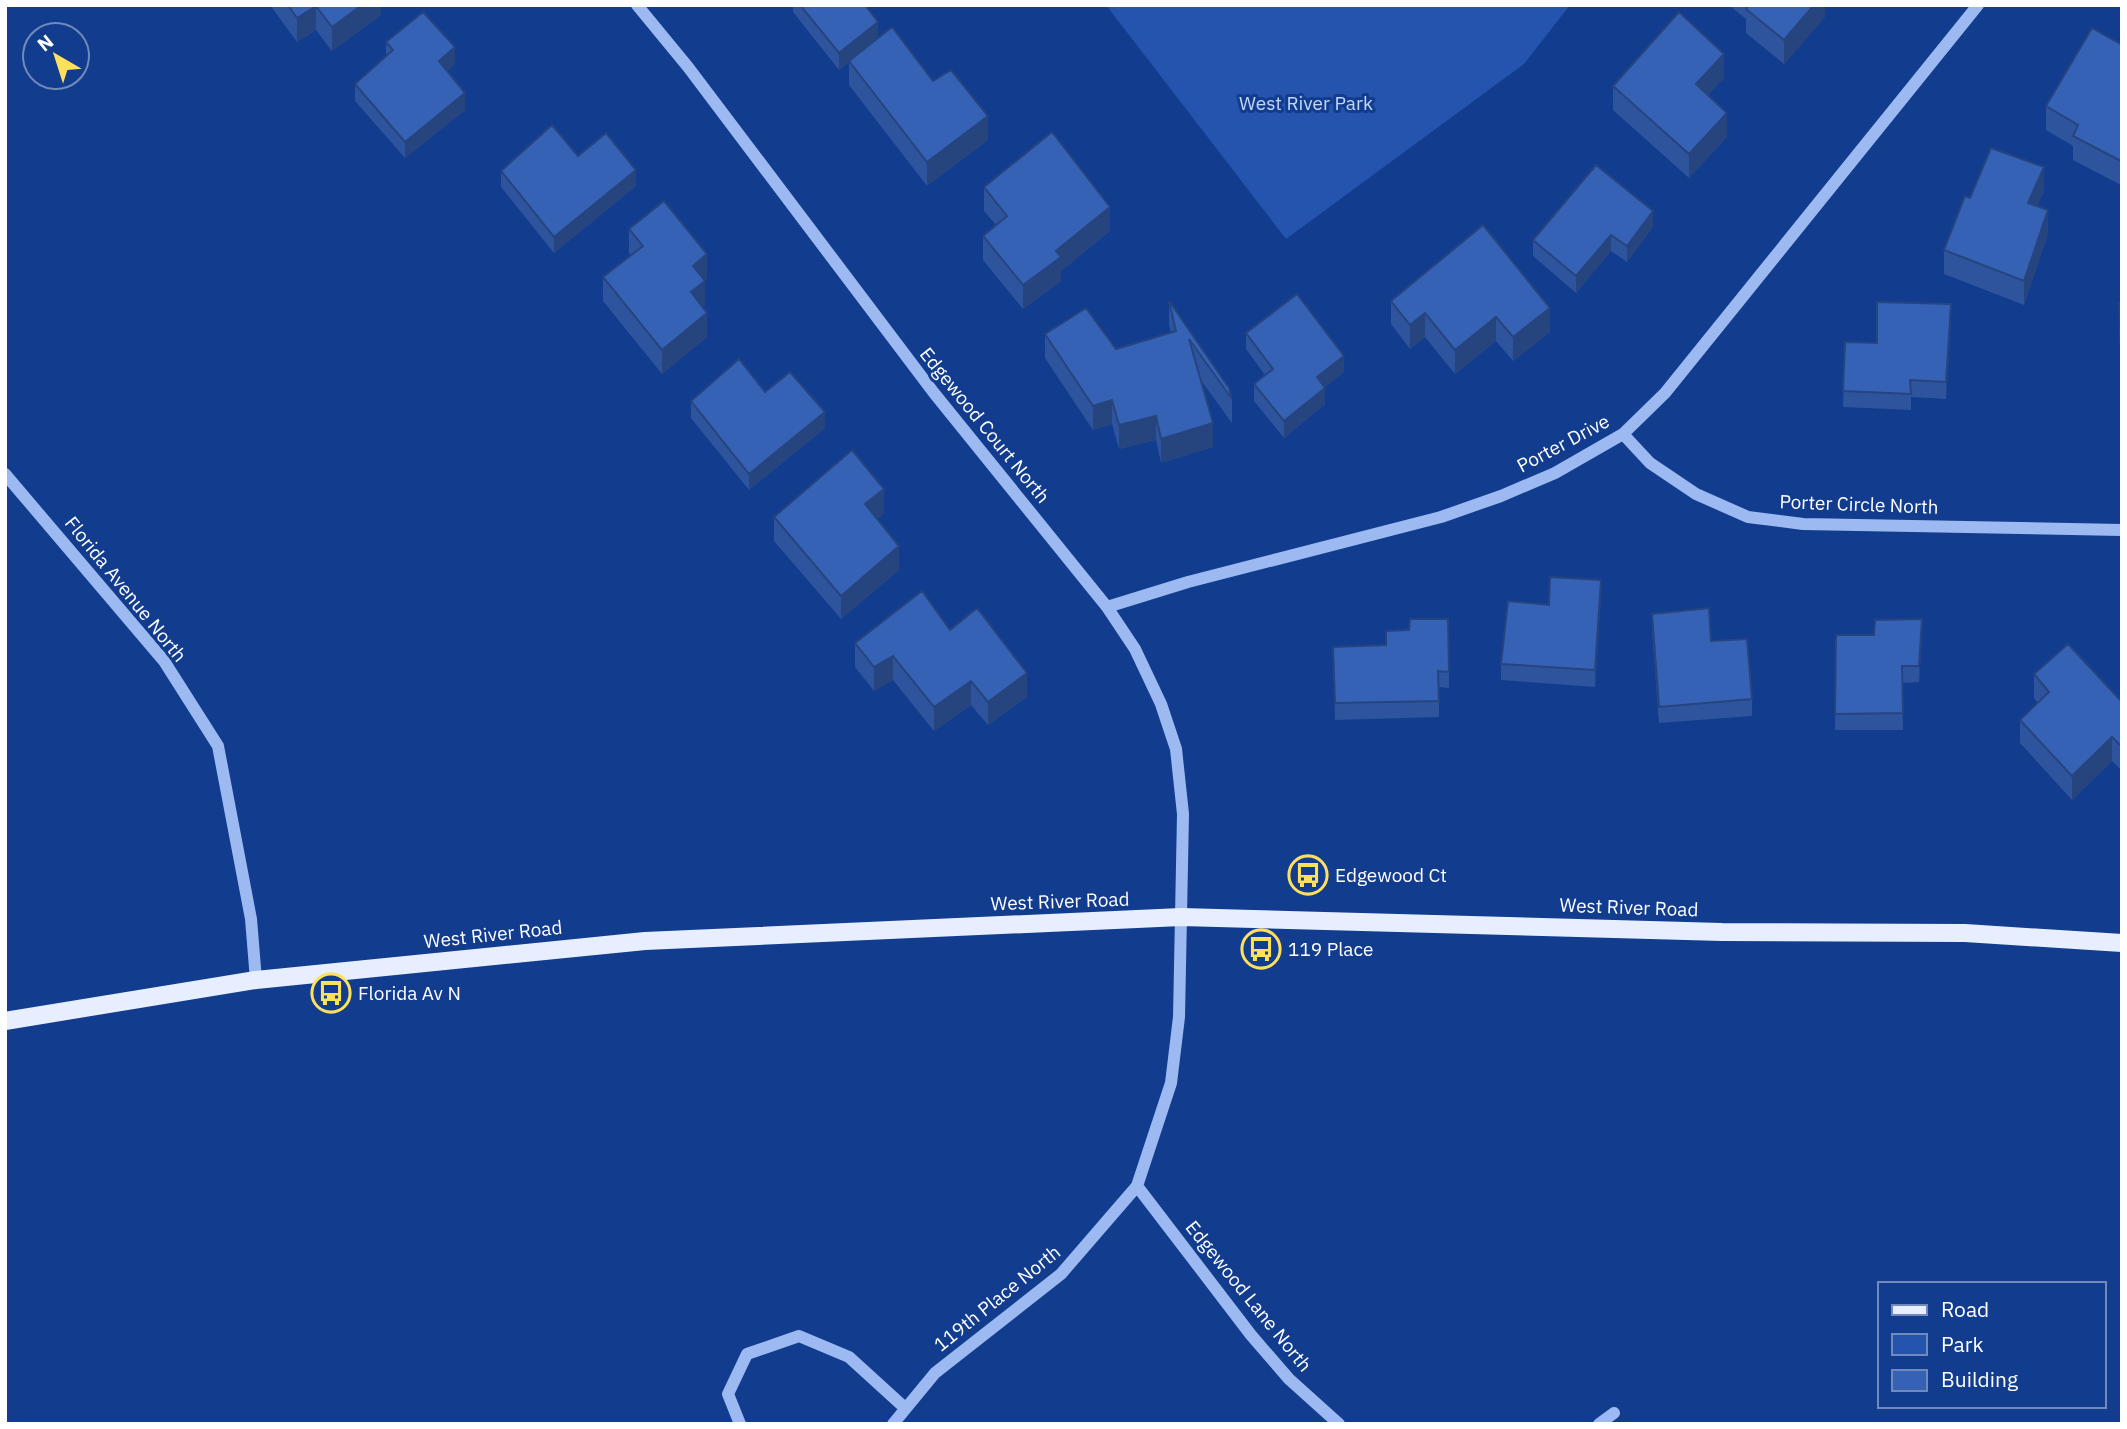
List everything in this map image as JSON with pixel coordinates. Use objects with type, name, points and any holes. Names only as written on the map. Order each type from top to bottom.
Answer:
[{"type":"main road","name":"West River Road","points":[[5,1021],[256,980],[645,941],[1181,917],[1722,932],[1965,933],[2122,943]]},
{"type":"street","name":"Edgewood Court North","points":[[637,5],[688,67],[934,393],[1107,607],[1135,649],[1161,704],[1176,749],[1183,814],[1181,917]]},
{"type":"street","name":"Porter Drive","points":[[1107,607],[1188,582],[1441,517],[1555,473],[1623,434],[1665,393],[1978,5]]},
{"type":"street","name":"Porter Circle North","points":[[1623,434],[1650,463],[1696,494],[1748,517],[1803,524],[2122,530]]},
{"type":"street","name":"Florida Avenue North","points":[[5,474],[164,661],[218,746],[251,919],[256,980]]},
{"type":"street","name":"119th Place North","points":[[893,1424],[936,1373],[1061,1274],[1137,1186],[1171,1083],[1179,1017],[1181,917]]},
{"type":"street","name":"Edgewood Lane North","points":[[1137,1186],[1251,1335],[1289,1379],[1339,1424]]},
{"type":"street","points":[[740,1424],[728,1394],[747,1354],[799,1336],[849,1356],[905,1408]]},
{"type":"street","points":[[1599,1424],[1614,1413]]},
{"type":"green space","name":"West River Park","points":[[1106,5],[1570,5],[1524,64],[1286,239]]},
{"type":"building","points":[[288,5],[362,5],[332,27],[316,6],[297,18]]},
{"type":"building","points":[[800,5],[865,5],[878,22],[839,53]]},
{"type":"building","points":[[1749,5],[1814,5],[1784,40],[1746,9]]},
{"type":"building","points":[[423,12],[455,47],[439,61],[465,93],[405,142],[355,84],[393,50],[386,42]]},
{"type":"building","points":[[1679,12],[1724,54],[1696,84],[1727,113],[1689,154],[1613,86]]},
{"type":"building","points":[[892,27],[933,81],[951,70],[988,116],[927,162],[849,61]]},
{"type":"building","points":[[2092,28],[2122,45],[2121,161],[2073,136],[2078,125],[2046,106]]},
{"type":"building","points":[[552,125],[578,156],[606,133],[636,170],[554,237],[501,171]]},
{"type":"building","points":[[1052,132],[1110,207],[1056,251],[1061,257],[1023,285],[983,236],[1007,216],[984,187]]},
{"type":"building","points":[[1991,148],[2044,167],[2028,203],[2048,210],[2024,281],[1944,250],[1965,196],[1970,198]]},
{"type":"building","points":[[1596,165],[1653,211],[1627,246],[1611,235],[1576,276],[1533,240]]},
{"type":"building","points":[[664,201],[707,254],[693,266],[705,281],[691,292],[707,313],[662,350],[603,277],[643,246],[629,229]]},
{"type":"building","points":[[1483,225],[1550,308],[1513,337],[1496,317],[1455,350],[1425,313],[1410,325],[1391,301]]},
{"type":"building","points":[[1297,294],[1344,356],[1317,377],[1325,388],[1284,421],[1254,384],[1273,369],[1246,333]]},
{"type":"building","points":[[1169,301],[1229,388],[1232,399],[1189,339],[1213,423],[1161,439],[1156,416],[1119,425],[1112,400],[1093,406],[1045,334],[1086,308],[1116,349],[1176,331]]},
{"type":"building","points":[[1877,302],[1951,304],[1946,382],[1910,380],[1911,394],[1843,391],[1845,342],[1877,343]]},
{"type":"building","points":[[2119,303],[2122,303],[2122,368]]},
{"type":"building","points":[[739,359],[765,392],[790,372],[825,412],[749,474],[691,401]]},
{"type":"building","points":[[852,450],[884,489],[865,504],[899,546],[841,596],[774,517]]},
{"type":"building","points":[[1550,577],[1601,580],[1595,670],[1501,664],[1508,601],[1549,605]]},
{"type":"building","points":[[922,591],[950,630],[977,608],[1027,673],[988,702],[971,681],[934,707],[893,656],[874,667],[855,643]]},
{"type":"building","points":[[1709,608],[1711,641],[1747,639],[1752,699],[1659,707],[1652,614]]},
{"type":"building","points":[[1410,619],[1448,619],[1449,672],[1438,671],[1439,701],[1335,703],[1333,647],[1386,645],[1386,631],[1409,630]]},
{"type":"building","points":[[1922,619],[1919,666],[1902,666],[1903,713],[1835,714],[1836,635],[1874,635],[1875,620]]},
{"type":"building","points":[[2068,644],[2122,702],[2122,747],[2112,737],[2072,776],[2020,720],[2049,692],[2034,674]]},
{"type":"place","name":"Edgewood Ct","points":[[1308,875]]},
{"type":"place","name":"119 Place","points":[[1261,949]]},
{"type":"place","name":"Florida Av N","points":[[331,993]]}]
